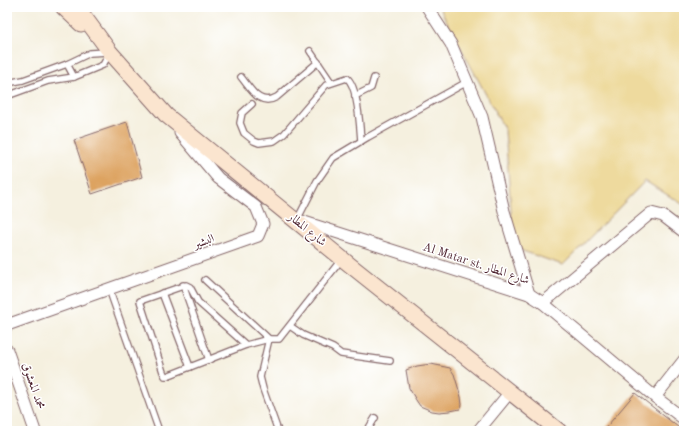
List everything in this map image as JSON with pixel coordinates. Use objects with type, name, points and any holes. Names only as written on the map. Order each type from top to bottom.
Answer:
[{"type":"main road","points":[[63,7],[110,52]]},
{"type":"main road","name":"شارع المطار","points":[[77,7],[110,52],[166,115],[342,259],[559,431]]},
{"type":"street","points":[[428,7],[451,44],[482,117],[504,211],[529,294]]},
{"type":"street","name":"البشير","points":[[7,325],[258,236],[262,224],[256,207],[218,178],[166,115]]},
{"type":"street","points":[[544,303],[651,213],[663,216],[684,232]]},
{"type":"street","name":"Al Matar st. شارع المطار","points":[[295,219],[529,294],[544,303],[655,397],[684,419]]},
{"type":"street","name":"محمد المعشوق","points":[[7,350],[35,431]]},
{"type":"street","points":[[655,397],[684,360]]},
{"type":"street","points":[[478,431],[510,392]]},
{"type":"lane","points":[[310,51],[331,82]]},
{"type":"lane","points":[[7,83],[23,80],[68,64],[90,53],[110,52]]},
{"type":"lane","points":[[7,96],[48,81],[74,77],[103,65],[110,52]]},
{"type":"lane","points":[[241,77],[257,98],[273,99],[318,62]]},
{"type":"lane","points":[[68,64],[74,77]]},
{"type":"lane","points":[[252,104],[244,111],[240,119],[244,133],[259,143],[274,142],[284,134],[326,85],[346,78],[349,79],[355,96],[359,116],[361,141]]},
{"type":"lane","points":[[355,96],[371,88],[374,78]]},
{"type":"lane","points":[[23,80],[26,89]]},
{"type":"lane","points":[[295,219],[330,161],[361,141],[467,82]]},
{"type":"lane","points":[[246,345],[198,302],[190,287],[186,285],[140,301],[163,372],[165,376],[167,376],[246,345],[269,339],[279,340],[342,259]]},
{"type":"lane","points":[[204,280],[269,339]]},
{"type":"lane","points":[[183,285],[209,360]]},
{"type":"lane","points":[[109,289],[159,431]]},
{"type":"lane","points":[[162,293],[190,367]]},
{"type":"lane","points":[[290,326],[303,336],[334,348],[341,354],[390,362]]},
{"type":"lane","points":[[269,339],[260,377],[263,390],[278,431]]},
{"type":"lane","points":[[367,431],[375,418]]},
{"type":"sand","points":[[439,7],[684,7],[684,205],[645,181],[563,265],[514,248],[505,130]]},
{"type":"building","points":[[127,122],[142,177],[92,194],[74,140]]},
{"type":"building","points":[[431,364],[450,368],[454,374],[461,397],[462,405],[460,409],[439,412],[432,411],[420,406],[416,400],[409,388],[406,370],[417,366]]},
{"type":"building","points":[[635,393],[683,431],[603,431]]}]
